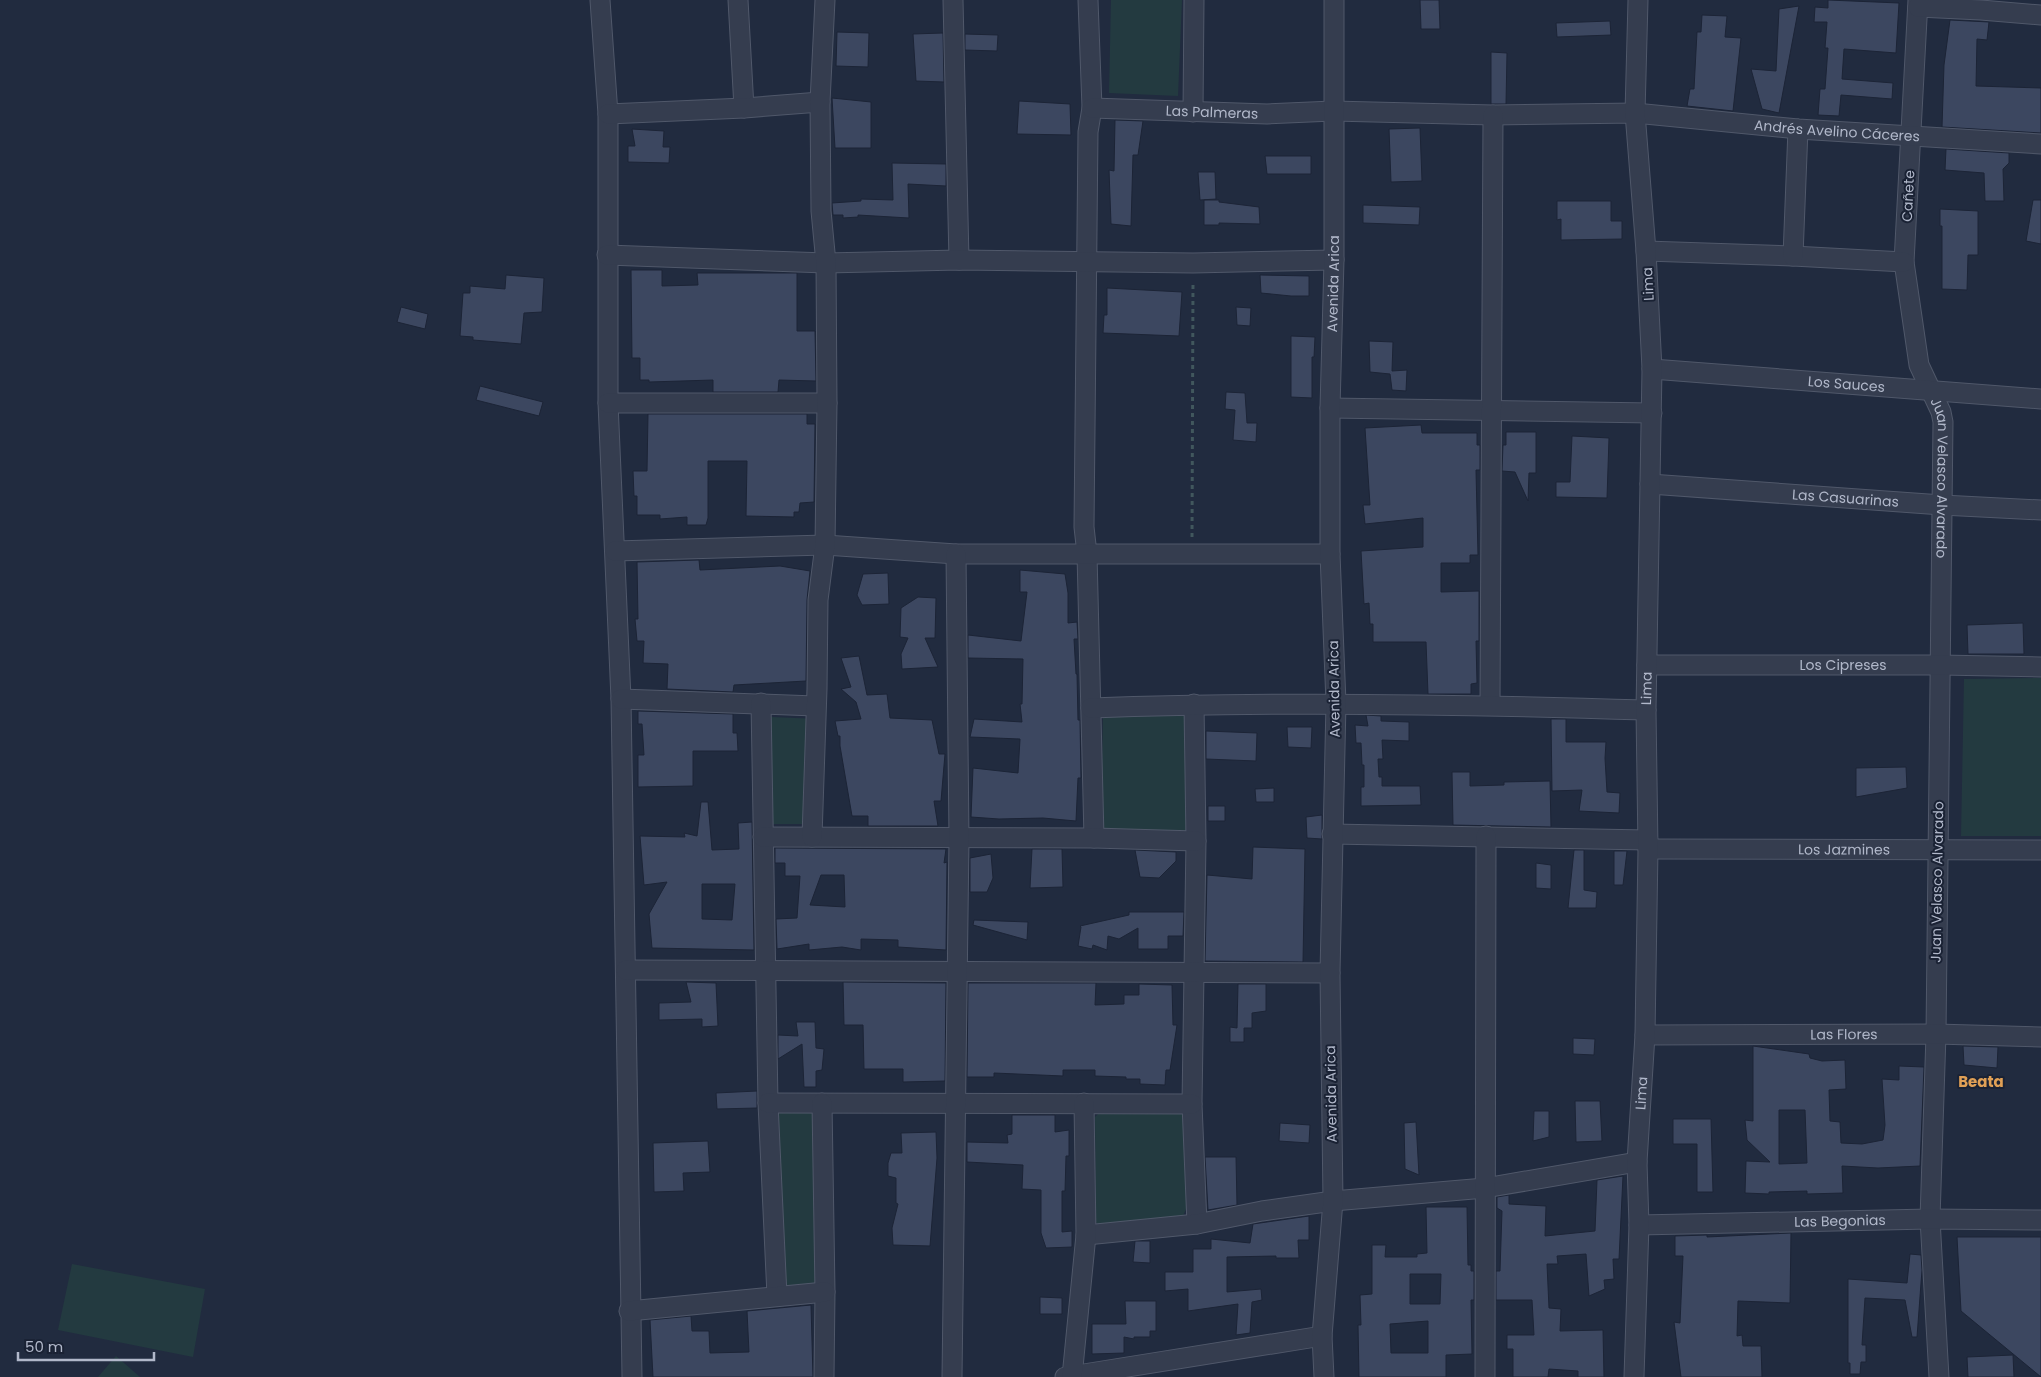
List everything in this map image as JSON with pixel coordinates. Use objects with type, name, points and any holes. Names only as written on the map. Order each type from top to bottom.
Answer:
[{"type":"street","points":[[600,0],[608,114],[608,403],[621,698],[629,1311],[632,1377]]},
{"type":"street","points":[[738,0],[744,108]]},
{"type":"street","points":[[812,836],[818,600],[825,545],[826,263],[821,210],[820,102],[825,0]]},
{"type":"street","points":[[953,0],[958,260]]},
{"type":"street","points":[[1088,0],[1092,108],[1088,132],[1084,527],[1087,554],[1094,838]]},
{"type":"street","points":[[1193,112],[1194,0]]},
{"type":"street","name":"Avenida Arica","points":[[1324,1377],[1322,1336],[1333,1202],[1330,973],[1336,703],[1330,554],[1330,408],[1334,260],[1334,0]]},
{"type":"street","name":"Lima","points":[[1634,1377],[1639,1225],[1637,1162],[1646,1034],[1648,844],[1646,710],[1652,413],[1652,369],[1646,251],[1635,114],[1638,0]]},
{"type":"street","points":[[1918,3],[2041,15]]},
{"type":"street","name":"Cañete","points":[[1918,3],[1904,262],[1919,365],[1929,390]]},
{"type":"street","points":[[608,114],[744,108],[820,102]]},
{"type":"street","name":"Las Palmeras","points":[[1092,108],[1267,114],[1333,111],[1493,114]]},
{"type":"street","points":[[1490,705],[1493,114]]},
{"type":"street","name":"Andrés Avelino Cáceres","points":[[1493,114],[1635,114],[1798,129],[2041,144]]},
{"type":"street","points":[[1793,256],[1798,129]]},
{"type":"street","points":[[1646,251],[1904,262]]},
{"type":"street","points":[[607,255],[826,263],[958,260],[1193,263],[1334,260]]},
{"type":"street","name":"Los Sauces","points":[[1652,369],[2041,399]]},
{"type":"street","name":"Juan Velasco Alvarado","points":[[1929,390],[1941,412],[1944,422],[1936,1034],[1930,1219],[1939,1377]]},
{"type":"street","points":[[608,403],[827,404]]},
{"type":"street","points":[[1330,408],[1652,413]]},
{"type":"street","name":"Las Casuarinas","points":[[1650,484],[1942,505],[2041,510]]},
{"type":"street","points":[[615,551],[825,545],[956,554],[1330,554]]},
{"type":"street","points":[[952,1377],[954,1103],[959,839],[956,554]]},
{"type":"street","name":"Los Cipreses","points":[[1647,666],[1940,665],[2041,667]]},
{"type":"street","points":[[621,698],[815,706]]},
{"type":"street","points":[[761,703],[768,1103],[777,1296]]},
{"type":"street","points":[[1091,708],[1194,704],[1336,703],[1646,710]]},
{"type":"street","points":[[1194,704],[1196,841],[1192,1104],[1197,1224]]},
{"type":"street","name":"Los Jazmines","points":[[1332,834],[1486,836],[1648,844],[2041,850]]},
{"type":"street","points":[[1485,1377],[1486,836]]},
{"type":"street","points":[[763,837],[1094,838],[1196,841]]},
{"type":"street","points":[[626,970],[1330,973]]},
{"type":"street","name":"Las Flores","points":[[1646,1034],[1936,1034],[2041,1037]]},
{"type":"street","points":[[768,1103],[1192,1104]]},
{"type":"street","points":[[822,1103],[825,1292],[824,1377]]},
{"type":"street","points":[[1084,1103],[1086,1235],[1070,1376],[1322,1336]]},
{"type":"street","points":[[1086,1235],[1197,1224],[1262,1211],[1333,1202],[1485,1188],[1637,1162]]},
{"type":"street","name":"Las Begonias","points":[[1639,1225],[1930,1219],[2041,1220]]},
{"type":"street","points":[[629,1311],[825,1292]]},
{"type":"path","points":[[1192,555],[1193,263]]},
{"type":"green space","points":[[1111,0],[1182,0],[1178,96],[1109,93]]},
{"type":"green space","points":[[2041,678],[2041,836],[1961,836],[1964,679]]},
{"type":"green space","points":[[1103,712],[1187,713],[1188,832],[1101,829]]},
{"type":"green space","points":[[771,717],[820,719],[820,824],[772,824]]},
{"type":"green space","points":[[777,1107],[818,1108],[820,1287],[784,1286]]},
{"type":"green space","points":[[1180,1111],[1184,1115],[1187,1207],[1182,1218],[1102,1228],[1096,1222],[1095,1117],[1100,1112]]},
{"type":"green space","points":[[72,1264],[205,1289],[193,1357],[58,1330]]},
{"type":"green space","points":[[116,1356],[140,1377],[98,1377]]},
{"type":"building","points":[[1420,0],[1439,0],[1440,29],[1421,29]]},
{"type":"building","points":[[1828,0],[1899,3],[1896,53],[1844,49],[1842,79],[1893,83],[1892,99],[1841,95],[1839,116],[1818,115],[1820,89],[1825,89],[1828,48],[1825,48],[1827,22],[1814,22],[1815,7],[1828,8]]},
{"type":"building","points":[[1799,6],[1779,113],[1762,109],[1751,69],[1776,71],[1779,9]]},
{"type":"building","points":[[1702,15],[1727,16],[1725,37],[1741,38],[1733,111],[1687,106],[1690,89],[1694,89],[1697,32],[1701,32]]},
{"type":"building","points":[[1950,20],[1989,22],[1987,40],[1977,39],[1976,86],[2041,88],[2041,133],[1942,127],[1944,65]]},
{"type":"building","points":[[1610,21],[1611,35],[1557,37],[1556,23]]},
{"type":"building","points":[[837,32],[869,33],[868,67],[836,66]]},
{"type":"building","points":[[943,33],[944,82],[916,81],[913,34]]},
{"type":"building","points":[[965,34],[998,35],[997,51],[965,50]]},
{"type":"building","points":[[1491,52],[1507,53],[1506,104],[1491,104]]},
{"type":"building","points":[[832,98],[871,102],[871,148],[835,148]]},
{"type":"building","points":[[1019,101],[1070,104],[1071,135],[1017,134]]},
{"type":"building","points":[[1115,120],[1143,121],[1138,155],[1133,155],[1131,226],[1111,224],[1109,170],[1114,171]]},
{"type":"building","points":[[1420,128],[1422,181],[1391,182],[1389,129]]},
{"type":"building","points":[[632,129],[664,131],[663,147],[670,147],[669,163],[628,162],[628,146],[635,146]]},
{"type":"building","points":[[1946,149],[2009,153],[2009,163],[2003,169],[2004,201],[1985,201],[1984,173],[1945,170]]},
{"type":"building","points":[[1265,156],[1311,156],[1311,174],[1267,174]]},
{"type":"building","points":[[892,163],[946,164],[946,186],[908,184],[909,218],[858,215],[858,217],[843,218],[843,215],[833,215],[832,203],[861,201],[861,199],[893,200]]},
{"type":"building","points":[[1198,172],[1215,172],[1216,199],[1200,200]]},
{"type":"building","points":[[1204,200],[1219,200],[1219,202],[1259,207],[1260,224],[1219,223],[1219,225],[1204,225]]},
{"type":"building","points":[[2033,200],[2041,200],[2041,244],[2026,241]]},
{"type":"building","points":[[1557,201],[1611,201],[1611,221],[1622,221],[1622,239],[1561,240],[1561,219],[1557,220]]},
{"type":"building","points":[[1363,205],[1420,207],[1419,225],[1363,223]]},
{"type":"building","points":[[1940,209],[1978,211],[1978,255],[1968,255],[1967,290],[1942,289],[1942,226],[1940,226]]},
{"type":"building","points":[[631,270],[662,270],[662,286],[698,285],[697,273],[797,273],[797,331],[815,331],[816,381],[779,380],[778,392],[713,392],[713,380],[649,382],[649,380],[640,380],[640,358],[632,358]]},
{"type":"building","points":[[506,275],[544,278],[542,312],[524,313],[521,344],[473,340],[473,337],[460,336],[463,293],[470,293],[470,286],[505,289]]},
{"type":"building","points":[[1260,275],[1309,276],[1309,296],[1261,293]]},
{"type":"building","points":[[1107,288],[1182,292],[1179,336],[1103,333],[1104,315],[1107,315]]},
{"type":"building","points":[[401,307],[428,314],[425,329],[397,322]]},
{"type":"building","points":[[1236,307],[1251,308],[1250,326],[1237,325]]},
{"type":"building","points":[[1291,336],[1315,337],[1314,357],[1312,357],[1312,398],[1291,397]]},
{"type":"building","points":[[1369,341],[1393,342],[1392,371],[1407,370],[1406,391],[1392,390],[1390,374],[1370,372]]},
{"type":"building","points":[[480,386],[543,402],[539,416],[476,400]]},
{"type":"building","points":[[1226,392],[1245,393],[1247,423],[1257,423],[1256,442],[1233,440],[1235,410],[1225,409]]},
{"type":"building","points":[[648,414],[807,414],[807,424],[815,424],[814,502],[800,503],[799,512],[794,512],[794,517],[746,516],[747,461],[708,461],[708,518],[706,525],[687,525],[687,517],[660,519],[660,515],[637,515],[637,496],[634,496],[633,471],[647,471]]},
{"type":"building","points":[[1421,425],[1422,433],[1477,433],[1477,445],[1480,445],[1480,470],[1476,470],[1478,555],[1470,555],[1470,563],[1441,563],[1441,592],[1479,591],[1479,641],[1476,641],[1477,683],[1471,684],[1471,694],[1428,694],[1426,642],[1373,642],[1373,624],[1370,624],[1369,603],[1364,604],[1361,551],[1423,547],[1423,518],[1365,524],[1363,505],[1370,505],[1365,428]]},
{"type":"building","points":[[1506,432],[1536,432],[1536,473],[1529,473],[1528,501],[1515,472],[1502,471],[1503,445],[1506,445]]},
{"type":"building","points":[[1572,436],[1609,438],[1607,498],[1556,497],[1556,482],[1570,482]]},
{"type":"building","points":[[699,560],[700,570],[780,566],[810,571],[807,600],[806,681],[734,685],[733,692],[667,689],[668,664],[643,663],[644,641],[637,641],[635,619],[638,619],[637,562]]},
{"type":"building","points":[[1020,570],[1065,574],[1068,593],[1068,623],[1077,622],[1078,639],[1074,639],[1078,720],[1080,720],[1081,778],[1078,778],[1076,821],[1043,818],[999,819],[971,817],[973,768],[1018,773],[1020,739],[970,737],[974,719],[1022,722],[1020,704],[1022,704],[1023,659],[968,658],[968,635],[1021,641],[1027,592],[1020,592]]},
{"type":"building","points":[[888,573],[889,604],[862,605],[857,595],[863,574]]},
{"type":"building","points":[[918,597],[936,598],[935,638],[925,638],[938,667],[902,669],[901,654],[908,638],[900,637],[901,608]]},
{"type":"building","points":[[2023,623],[2024,654],[1968,654],[1967,625]]},
{"type":"building","points":[[859,656],[867,695],[887,694],[890,718],[932,720],[939,754],[945,754],[941,801],[934,801],[938,826],[868,826],[868,816],[852,816],[840,736],[838,736],[835,721],[861,719],[856,702],[841,689],[851,687],[841,658]]},
{"type":"building","points":[[638,711],[733,714],[733,733],[737,733],[738,751],[693,751],[693,786],[638,787],[638,755],[644,755],[642,724],[638,724]]},
{"type":"building","points":[[1366,715],[1381,716],[1381,721],[1409,722],[1409,741],[1382,740],[1383,759],[1378,759],[1379,777],[1382,777],[1382,786],[1420,786],[1421,805],[1361,806],[1361,787],[1364,787],[1364,765],[1362,765],[1361,743],[1356,743],[1355,725],[1368,726]]},
{"type":"building","points":[[1551,719],[1566,719],[1566,742],[1606,742],[1607,792],[1620,793],[1619,813],[1579,811],[1582,790],[1552,791]]},
{"type":"building","points":[[1287,727],[1312,727],[1311,748],[1288,747]]},
{"type":"building","points":[[1206,731],[1257,733],[1256,761],[1206,759]]},
{"type":"building","points":[[1906,767],[1907,788],[1856,797],[1856,768]]},
{"type":"building","points":[[1452,772],[1470,772],[1470,786],[1504,785],[1504,782],[1550,781],[1551,827],[1453,825]]},
{"type":"building","points":[[1274,788],[1274,802],[1256,802],[1255,789]]},
{"type":"building","points":[[701,802],[708,802],[712,850],[739,849],[738,823],[752,822],[754,950],[652,948],[649,914],[667,882],[644,885],[640,836],[685,837],[684,833],[697,836]],"holes":[[[702,884],[735,884],[732,920],[702,919]]]},
{"type":"building","points":[[1208,806],[1225,806],[1225,821],[1208,821]]},
{"type":"building","points":[[1322,815],[1322,839],[1307,838],[1306,817]]},
{"type":"building","points":[[1253,847],[1305,849],[1303,962],[1205,961],[1207,875],[1252,879]]},
{"type":"building","points":[[775,848],[946,849],[944,863],[947,862],[946,950],[898,947],[898,940],[861,939],[861,950],[842,947],[809,950],[809,944],[777,949],[776,919],[797,918],[800,876],[785,876],[785,863],[775,863]],"holes":[[[821,875],[844,875],[845,907],[810,905]]]},
{"type":"building","points":[[1032,849],[1062,849],[1063,887],[1030,888]]},
{"type":"building","points":[[1135,850],[1176,852],[1176,861],[1159,878],[1140,877]]},
{"type":"building","points":[[1574,850],[1584,850],[1584,890],[1597,892],[1596,908],[1568,908]]},
{"type":"building","points":[[1614,851],[1627,851],[1623,885],[1614,885]]},
{"type":"building","points":[[991,854],[993,878],[987,892],[970,892],[970,858]]},
{"type":"building","points":[[1536,863],[1551,865],[1551,889],[1536,888]]},
{"type":"building","points":[[1129,912],[1184,912],[1183,936],[1168,936],[1168,949],[1138,949],[1138,928],[1119,939],[1108,936],[1107,950],[1093,945],[1092,949],[1078,946],[1080,926],[1129,915]]},
{"type":"building","points":[[974,920],[1028,922],[1027,940],[973,925]]},
{"type":"building","points":[[686,982],[716,983],[718,1026],[702,1027],[702,1019],[659,1020],[659,1003],[691,1002]]},
{"type":"building","points":[[843,982],[946,983],[945,1081],[903,1082],[903,1069],[864,1069],[863,1025],[844,1025]]},
{"type":"building","points":[[968,983],[1096,983],[1095,1005],[1124,1004],[1124,995],[1139,995],[1139,984],[1172,985],[1173,1025],[1177,1025],[1170,1070],[1166,1070],[1165,1085],[1140,1084],[1140,1079],[1126,1079],[1126,1077],[1095,1076],[1095,1070],[1063,1070],[1063,1076],[994,1073],[994,1077],[967,1077]]},
{"type":"building","points":[[1238,984],[1266,984],[1266,1011],[1252,1013],[1252,1028],[1244,1028],[1244,1042],[1230,1042],[1230,1027],[1237,1028]]},
{"type":"building","points":[[796,1022],[815,1022],[816,1048],[824,1049],[822,1070],[816,1071],[816,1087],[804,1087],[802,1044],[778,1059],[778,1035],[798,1036]]},
{"type":"building","points":[[1573,1038],[1595,1039],[1594,1055],[1573,1054]]},
{"type":"building","points":[[1753,1046],[1809,1054],[1810,1058],[1822,1061],[1845,1060],[1846,1089],[1829,1090],[1830,1121],[1840,1122],[1841,1143],[1862,1144],[1883,1140],[1885,1125],[1882,1079],[1899,1080],[1899,1066],[1924,1067],[1920,1166],[1878,1168],[1842,1166],[1843,1193],[1807,1194],[1807,1191],[1769,1192],[1769,1194],[1745,1193],[1746,1161],[1770,1162],[1747,1140],[1745,1120],[1753,1121]],"holes":[[[1779,1110],[1805,1110],[1807,1163],[1779,1164]]]},
{"type":"building","points":[[1963,1046],[1998,1047],[1997,1068],[1964,1065]]},
{"type":"building","points":[[757,1091],[757,1108],[717,1109],[716,1093]]},
{"type":"building","points":[[1575,1101],[1600,1101],[1602,1141],[1576,1142]]},
{"type":"building","points":[[1534,1111],[1549,1111],[1549,1137],[1533,1141]]},
{"type":"building","points":[[1012,1115],[1055,1115],[1055,1132],[1069,1130],[1069,1156],[1066,1156],[1065,1191],[1062,1191],[1062,1232],[1072,1231],[1072,1247],[1046,1248],[1041,1233],[1041,1190],[1022,1189],[1023,1165],[967,1162],[967,1142],[1008,1143],[1007,1135],[1012,1134]]},
{"type":"building","points":[[1673,1119],[1711,1119],[1713,1192],[1697,1192],[1697,1144],[1673,1144]]},
{"type":"building","points":[[1416,1122],[1419,1175],[1405,1169],[1404,1123]]},
{"type":"building","points":[[1280,1123],[1310,1125],[1309,1143],[1279,1141]]},
{"type":"building","points":[[936,1132],[937,1158],[930,1246],[893,1245],[892,1228],[898,1204],[896,1203],[896,1178],[888,1176],[888,1163],[891,1153],[902,1153],[901,1133]]},
{"type":"building","points":[[708,1141],[710,1172],[683,1173],[684,1191],[654,1192],[653,1143]]},
{"type":"building","points":[[1205,1157],[1236,1157],[1237,1205],[1208,1210]]},
{"type":"building","points":[[1623,1176],[1619,1259],[1613,1259],[1614,1279],[1604,1280],[1605,1289],[1589,1296],[1586,1254],[1557,1256],[1558,1264],[1547,1264],[1549,1308],[1561,1309],[1560,1331],[1603,1330],[1604,1377],[1578,1377],[1578,1371],[1549,1369],[1548,1377],[1513,1377],[1513,1349],[1507,1349],[1507,1335],[1534,1335],[1532,1300],[1496,1300],[1496,1271],[1500,1271],[1502,1211],[1497,1208],[1497,1197],[1509,1195],[1509,1204],[1546,1206],[1545,1236],[1595,1231],[1597,1180]]},
{"type":"building","points":[[1426,1207],[1467,1207],[1468,1265],[1471,1265],[1471,1271],[1474,1271],[1474,1300],[1471,1300],[1472,1354],[1446,1355],[1446,1377],[1359,1377],[1358,1325],[1361,1325],[1360,1295],[1372,1294],[1372,1245],[1386,1245],[1385,1257],[1417,1257],[1417,1254],[1427,1253]],"holes":[[[1410,1274],[1441,1274],[1440,1304],[1410,1304]],[[1428,1321],[1428,1353],[1391,1353],[1390,1324]]]},
{"type":"building","points":[[1309,1216],[1309,1240],[1298,1240],[1299,1258],[1276,1258],[1276,1256],[1227,1257],[1227,1292],[1261,1289],[1262,1300],[1252,1302],[1250,1333],[1236,1335],[1238,1304],[1188,1311],[1188,1289],[1165,1291],[1165,1272],[1193,1272],[1193,1249],[1211,1249],[1211,1239],[1250,1243],[1253,1224]]},
{"type":"building","points":[[1791,1233],[1790,1303],[1738,1301],[1737,1336],[1742,1335],[1743,1346],[1761,1346],[1762,1377],[1681,1377],[1674,1322],[1680,1323],[1683,1256],[1675,1256],[1675,1236],[1707,1235],[1707,1237]]},
{"type":"building","points":[[1957,1237],[2041,1237],[2041,1377],[1961,1311]]},
{"type":"building","points":[[1135,1241],[1150,1241],[1150,1263],[1133,1262]]},
{"type":"building","points":[[1910,1254],[1921,1255],[1922,1270],[1917,1337],[1912,1337],[1905,1300],[1865,1298],[1862,1345],[1866,1345],[1866,1362],[1861,1362],[1860,1374],[1850,1374],[1850,1363],[1848,1363],[1848,1279],[1907,1283]]},
{"type":"building","points":[[1040,1297],[1062,1298],[1062,1314],[1040,1314]]},
{"type":"building","points":[[1125,1301],[1156,1301],[1156,1331],[1150,1331],[1150,1337],[1134,1337],[1134,1339],[1124,1337],[1124,1353],[1092,1354],[1092,1324],[1126,1324]]},
{"type":"building","points":[[811,1305],[813,1377],[653,1377],[650,1320],[691,1316],[692,1331],[709,1331],[710,1353],[749,1352],[747,1311]]},
{"type":"building","points":[[2013,1355],[2014,1377],[1968,1377],[1967,1357]]},
{"type":"district","name":"Beata","points":[[1981,1082]]}]
